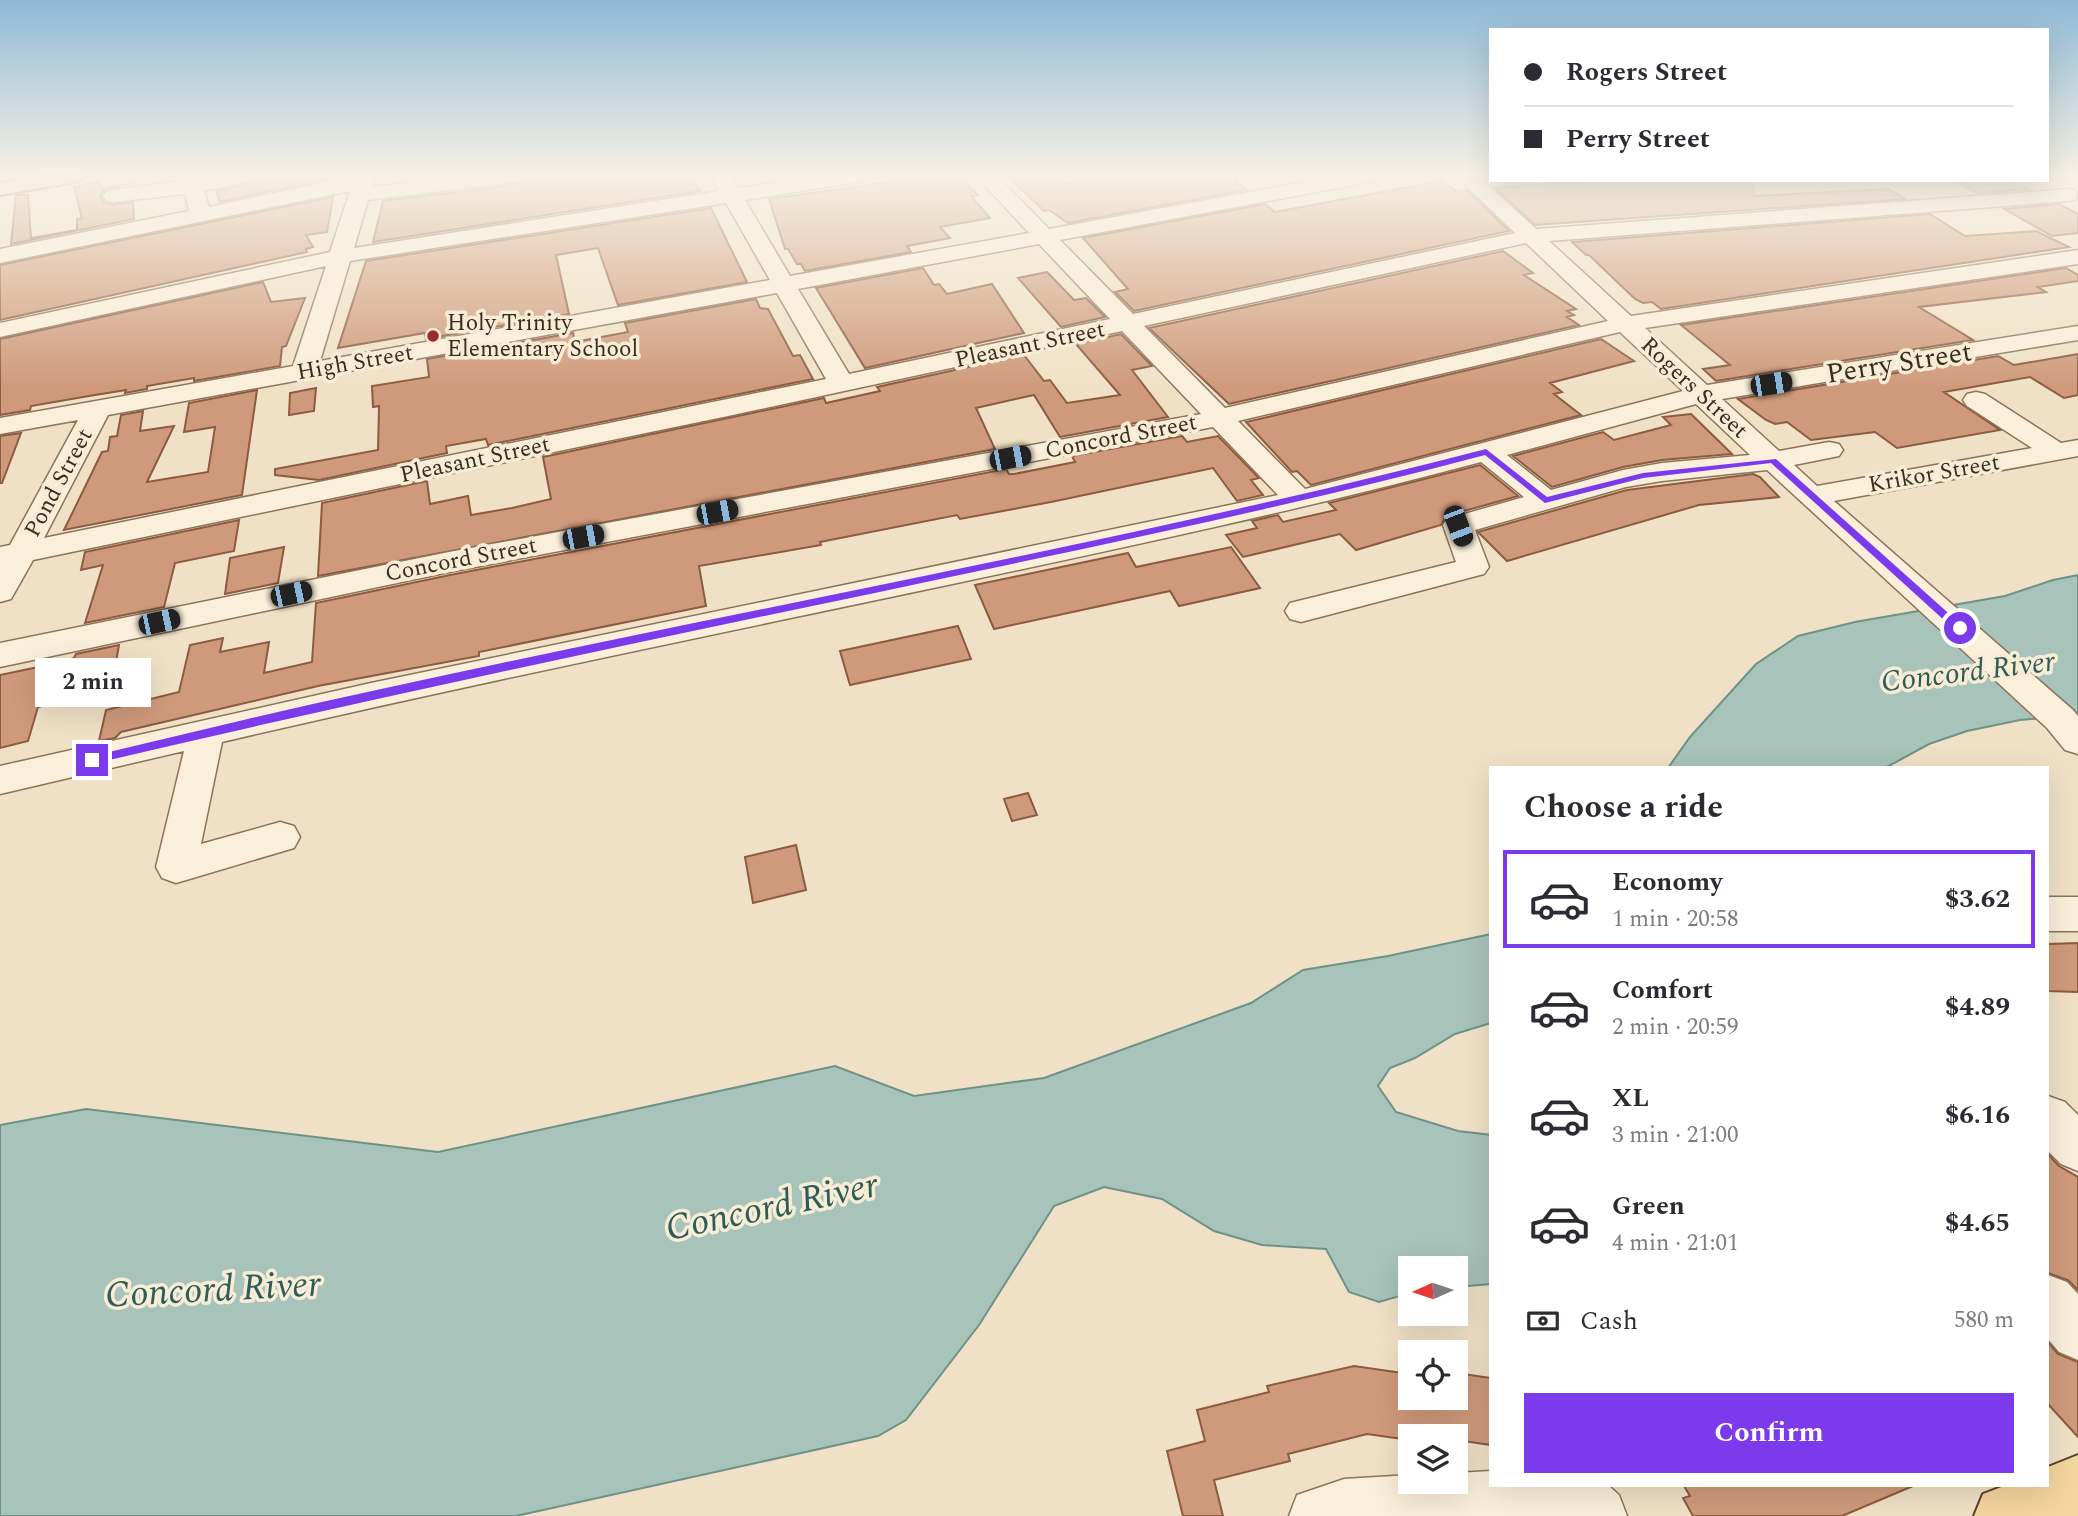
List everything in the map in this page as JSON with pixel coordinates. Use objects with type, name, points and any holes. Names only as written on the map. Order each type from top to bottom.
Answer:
[{"type":"main road","points":[[2005,1516],[2062,1484]]},
{"type":"street","points":[[0,256],[45,247]]},
{"type":"street","points":[[304,372],[345,247]]},
{"type":"street","points":[[0,330],[342,256],[402,247]]},
{"type":"street","points":[[764,247],[842,384]]},
{"type":"street","name":"High Street","points":[[0,426],[988,247]]},
{"type":"street","points":[[1056,247],[1298,499]]},
{"type":"street","name":"Pleasant Street","points":[[11,554],[842,384],[1481,247]]},
{"type":"street","name":"Rogers Street","points":[[1542,247],[1811,496],[1860,537],[2060,719],[2078,741]]},
{"type":"street","name":"Concord Street","points":[[0,655],[449,562],[1220,417],[1625,324],[2078,257]]},
{"type":"street","name":"Perry Street","points":[[0,780],[372,695],[1298,499],[1702,394],[2078,333]]},
{"type":"street","points":[[1976,400],[2067,450]]},
{"type":"street","name":"Pond Street","points":[[0,592],[11,554],[97,410]]},
{"type":"street","points":[[1301,611],[1473,567],[1458,526],[1623,479],[1662,472],[1773,461],[1829,450]]},
{"type":"street","name":"Krikor Street","points":[[1811,496],[2067,450]]},
{"type":"street","points":[[1486,452],[1545,501]]},
{"type":"street","points":[[206,734],[176,867],[280,837]]},
{"type":"street","points":[[2049,914],[2078,914]]},
{"type":"street","points":[[2049,1119],[2078,1147]]},
{"type":"street","points":[[2049,1302],[2078,1333]]},
{"type":"street","points":[[1318,1516],[1344,1508],[1578,1495],[1598,1516]]},
{"type":"water","name":"Concord River","points":[[2078,575],[2078,715],[2020,720],[1967,731],[1929,744],[1889,766],[1669,766],[1690,737],[1756,664],[1798,636],[1855,622],[2005,596],[2053,580]]},
{"type":"water","name":"Concord River","points":[[1489,934],[1489,1024],[1455,1034],[1415,1058],[1390,1068],[1378,1086],[1396,1112],[1458,1131],[1489,1135],[1489,1284],[1468,1286],[1468,1256],[1398,1256],[1398,1296],[1379,1302],[1349,1292],[1326,1249],[1262,1245],[1214,1231],[1162,1199],[1104,1187],[1054,1206],[979,1325],[906,1420],[878,1436],[516,1516],[0,1516],[0,1125],[86,1109],[438,1152],[835,1066],[914,1096],[1044,1078],[1251,1003],[1303,970],[1388,956]]},
{"type":"building","points":[[89,247],[313,247],[306,249],[307,252],[0,320],[0,265]]},
{"type":"building","points":[[459,247],[730,247],[747,282],[618,305],[598,248],[556,255],[569,314],[426,339],[425,333],[338,348],[366,261]]},
{"type":"building","points":[[784,247],[907,247],[911,252],[805,271],[788,249]]},
{"type":"building","points":[[1091,247],[1435,247],[1134,311],[1115,292],[1128,289]]},
{"type":"building","points":[[1577,247],[2069,247],[1661,309],[1652,302],[1643,303],[1635,299]]},
{"type":"building","points":[[1503,251],[1533,273],[1524,275],[1576,309],[1567,311],[1574,315],[1567,317],[1579,325],[1229,404],[1149,328]]},
{"type":"building","points":[[923,268],[934,285],[939,284],[947,294],[992,284],[1024,333],[865,368],[816,288]]},
{"type":"building","points":[[2066,268],[2078,275],[2078,281],[2038,287],[2046,292],[1919,307],[1973,340],[1716,381],[1703,369],[1730,365],[1681,325]]},
{"type":"building","points":[[1047,272],[1074,300],[1086,298],[1105,317],[1061,327],[1018,278]]},
{"type":"building","points":[[263,282],[271,302],[305,298],[286,346],[282,347],[280,366],[31,406],[30,410],[0,415],[0,339]]},
{"type":"building","points":[[756,299],[760,308],[768,309],[793,356],[800,355],[813,379],[488,445],[486,439],[446,446],[447,453],[319,480],[275,475],[275,469],[378,450],[379,406],[373,407],[372,386],[429,377],[427,359],[573,333],[575,342],[628,332],[625,323]]},
{"type":"building","points":[[1121,334],[1152,366],[1132,370],[1168,417],[1060,437],[1034,395],[976,408],[995,449],[318,576],[322,503],[427,481],[430,504],[468,496],[471,515],[512,508],[551,499],[543,457],[824,398],[826,403],[880,391],[877,387],[1024,355],[1044,381],[1050,380],[1067,403],[1120,395],[1076,344]]},
{"type":"building","points":[[1601,339],[1634,361],[1550,383],[1562,392],[1554,394],[1581,415],[1311,485],[1297,471],[1292,472],[1246,422]]},
{"type":"building","points":[[2078,354],[2078,395],[2064,398],[2030,377],[1944,392],[2000,430],[1897,448],[1875,432],[1811,440],[1787,422],[1775,424],[1766,420],[1738,399],[1998,356],[2014,365]]},
{"type":"building","points":[[316,388],[314,411],[289,415],[290,393]]},
{"type":"building","points":[[257,390],[242,495],[64,530],[102,452],[108,451],[110,437],[117,436],[121,415],[143,411],[140,431],[174,426],[147,482],[208,472],[215,427],[184,432],[189,403]]},
{"type":"building","points":[[1691,414],[1732,454],[1662,460],[1623,467],[1552,487],[1513,456],[1603,432],[1614,440],[1671,425],[1663,417]]},
{"type":"building","points":[[21,433],[2,483],[0,483],[0,436]]},
{"type":"building","points":[[1182,436],[1187,442],[1218,436],[1259,478],[1251,480],[1263,495],[1237,501],[1213,468],[1051,502],[960,519],[957,515],[820,542],[821,545],[699,566],[706,606],[479,652],[479,656],[318,686],[121,732],[115,738],[99,741],[106,710],[179,692],[190,645],[223,638],[220,652],[269,642],[264,673],[312,662],[316,603],[1006,469],[1009,474],[1014,474],[1075,462],[1072,456]]},
{"type":"building","points":[[1480,465],[1518,496],[1446,516],[1441,525],[1356,550],[1340,534],[1243,557],[1226,535],[1257,528],[1252,521],[1278,515],[1283,522],[1336,510],[1329,503]]},
{"type":"building","points":[[1753,474],[1760,477],[1779,497],[1699,505],[1507,561],[1478,532],[1627,490]]},
{"type":"building","points":[[239,520],[234,551],[175,563],[164,607],[85,623],[103,565],[81,570],[85,552]]},
{"type":"building","points":[[284,547],[278,583],[225,594],[230,558]]},
{"type":"building","points":[[1231,547],[1260,588],[1179,606],[1170,591],[994,629],[975,585],[1128,553],[1136,567]]},
{"type":"building","points":[[958,626],[971,659],[850,685],[840,651]]},
{"type":"building","points":[[119,645],[111,690],[38,707],[28,741],[0,748],[0,675],[62,662],[74,658],[76,654]]},
{"type":"building","points":[[1028,793],[1037,815],[1012,821],[1004,799]]},
{"type":"building","points":[[796,845],[806,890],[753,903],[745,857]]},
{"type":"building","points":[[2078,943],[2078,992],[2049,991],[2049,944]]},
{"type":"building","points":[[2049,1155],[2059,1166],[2078,1177],[2078,1290],[2068,1280],[2049,1273]]},
{"type":"building","points":[[2049,1343],[2058,1354],[2078,1362],[2078,1437],[2049,1405]]},
{"type":"building","points":[[1354,1366],[1398,1372],[1398,1410],[1468,1410],[1468,1375],[1489,1378],[1489,1445],[1468,1442],[1468,1424],[1398,1424],[1398,1438],[1367,1434],[1288,1454],[1290,1461],[1214,1480],[1223,1516],[1183,1516],[1167,1451],[1205,1441],[1197,1410],[1269,1392],[1267,1386]]},
{"type":"building","points":[[1685,1487],[1911,1487],[1842,1516],[1693,1516],[1683,1498],[1690,1496]]},
{"type":"place","name":"Holy Trinity Elementary School","points":[[433,336]]},
{"type":"route","points":[[92,760],[372,695],[1129,537],[1358,486],[1486,452],[1545,501],[1643,475],[1773,461],[1960,628]]}]
